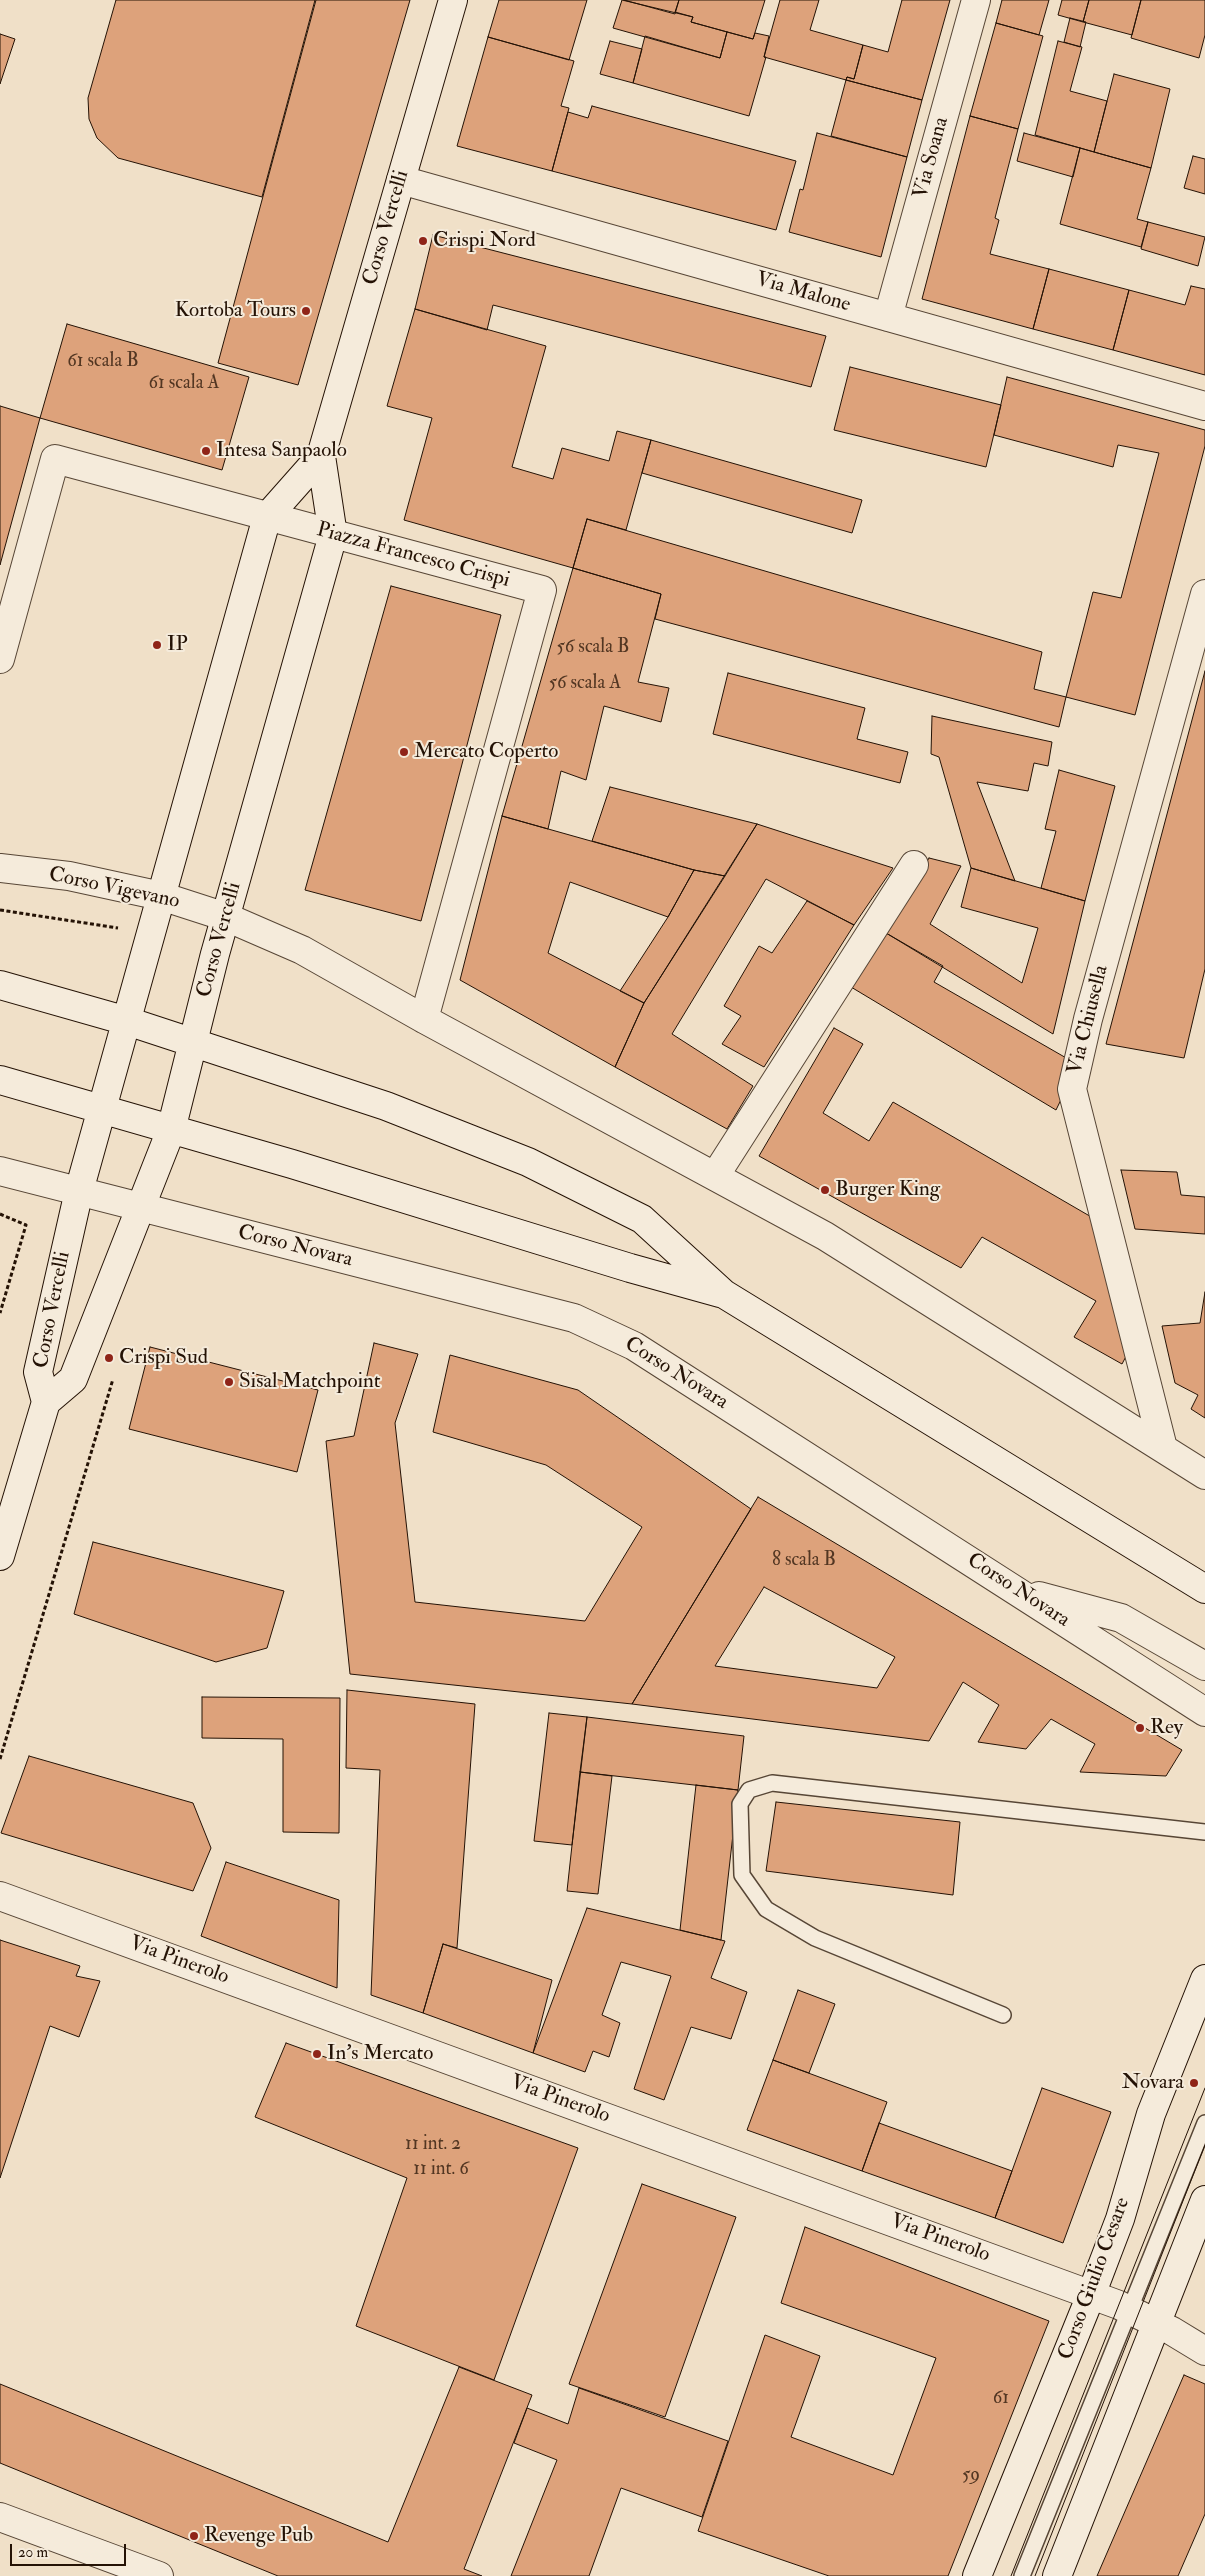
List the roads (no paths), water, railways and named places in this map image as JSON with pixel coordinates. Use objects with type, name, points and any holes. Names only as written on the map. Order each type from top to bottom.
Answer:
[{"type":"street","name":"Corso Vercelli","points":[[321,456],[267,517],[79,1191],[38,1372],[46,1402],[74,1380],[171,1130],[226,917],[333,535],[321,456],[453,0]]},
{"type":"street","name":"Via Soana","points":[[888,317],[976,0]]},
{"type":"street","name":"Via Malone","points":[[401,180],[1205,406]]},
{"type":"street","name":"Piazza Francesco Crispi","points":[[0,659],[54,459],[542,590],[424,1019]]},
{"type":"street","name":"Via Chiusella","points":[[1163,1448],[1072,1089],[1088,1020],[1205,594]]},
{"type":"street","points":[[715,1176],[914,865]]},
{"type":"street","name":"Corso Vigevano","points":[[0,868],[69,876],[161,896],[226,917]]},
{"type":"street","points":[[226,917],[302,950],[424,1019],[825,1236],[1205,1474]]},
{"type":"street","points":[[0,985],[194,1042],[386,1106],[528,1162],[642,1218],[724,1294],[1205,1589]]},
{"type":"street","points":[[0,1080],[292,1164],[630,1268],[724,1294]]},
{"type":"street","points":[[0,1171],[79,1191]]},
{"type":"street","name":"Corso Novara","points":[[79,1191],[574,1318],[634,1346],[1205,1712]]},
{"type":"street","points":[[0,1556],[46,1402]]},
{"type":"street","points":[[1016,1590],[1121,1618],[1191,1660],[1205,1666]]},
{"type":"street","name":"Via Pinerolo","points":[[0,1896],[1092,2295],[1124,2308],[1205,2351]]},
{"type":"street","name":"Corso Giulio Cesare","points":[[977,2576],[1092,2295],[1120,2219],[1152,2114],[1205,1979]]},
{"type":"street","points":[[1057,2576],[1205,2200]]},
{"type":"street","points":[[0,2517],[159,2576]]},
{"type":"lane","points":[[1003,2015],[815,1938],[766,1909],[742,1875],[740,1804],[749,1790],[772,1783],[1205,1832]]},
{"type":"lane","name":"Corso Giulio Cesare","points":[[1022,2576],[1124,2308],[1205,2122]]},
{"type":"tram line","points":[[1011,2576],[1205,2088]]},
{"type":"tram line","points":[[1035,2576],[1205,2145]]},
{"type":"place","name":"Crispi Nord","points":[[423,241]]},
{"type":"place","name":"Kortoba Tours","points":[[306,311]]},
{"type":"place","name":"Intesa Sanpaolo","points":[[206,451]]},
{"type":"place","name":"IP","points":[[157,645]]},
{"type":"place","name":"Mercato Coperto","points":[[404,752]]},
{"type":"place","name":"Burger King","points":[[825,1190]]},
{"type":"place","name":"Crispi Sud","points":[[109,1358]]},
{"type":"place","name":"Sisal Matchpoint","points":[[229,1382]]},
{"type":"place","name":"Rey","points":[[1140,1728]]},
{"type":"place","name":"In's Mercato","points":[[317,2054]]},
{"type":"place","name":"Novara","points":[[1194,2083]]},
{"type":"place","name":"Revenge Pub","points":[[194,2536]]}]
